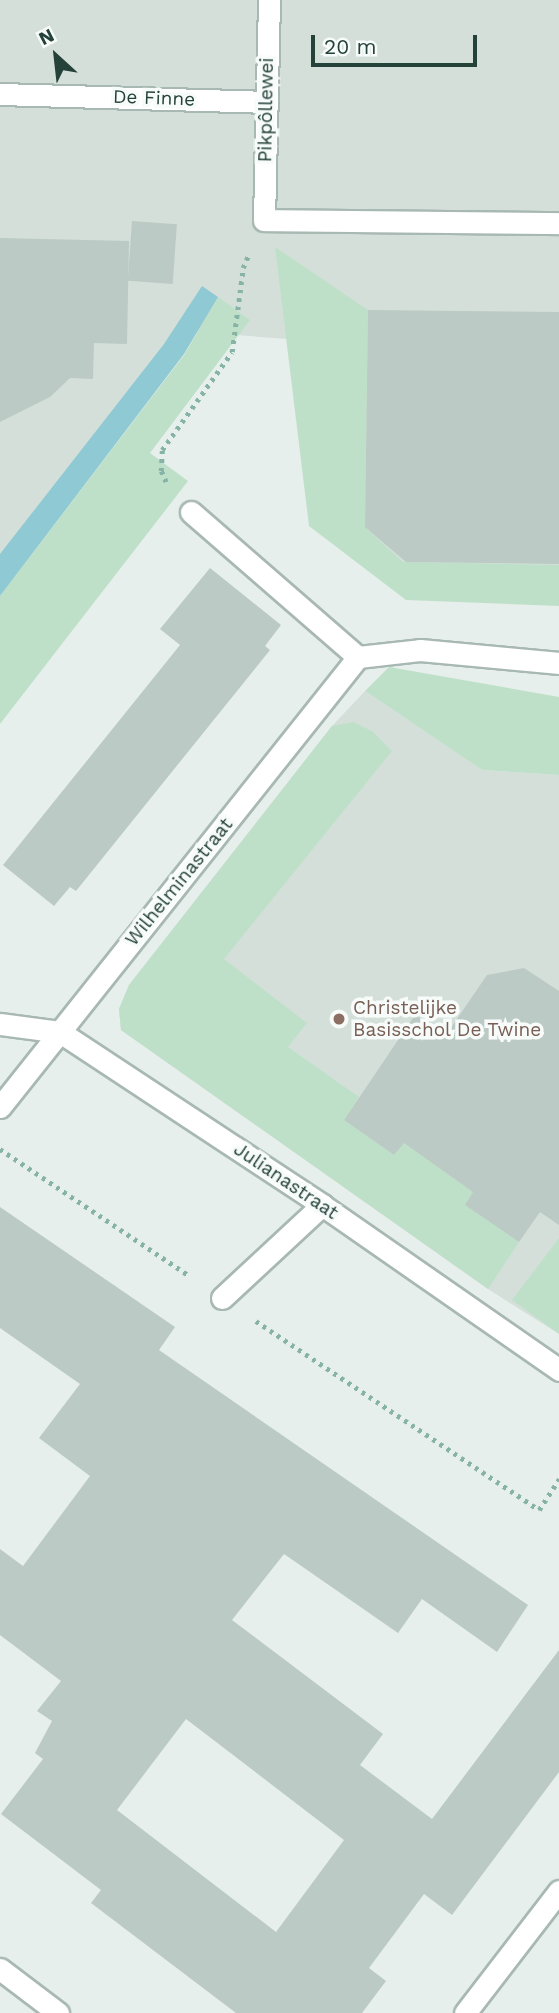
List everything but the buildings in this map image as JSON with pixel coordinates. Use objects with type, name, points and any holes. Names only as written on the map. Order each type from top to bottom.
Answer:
[{"type":"street","name":"Pikpôllewei","points":[[264,220],[269,0]]},
{"type":"street","name":"De Finne","points":[[0,94],[267,102]]},
{"type":"street","points":[[264,220],[559,223]]},
{"type":"street","points":[[191,512],[358,657],[421,650],[559,663]]},
{"type":"street","name":"Wilhelminastraat","points":[[0,1107],[358,657]]},
{"type":"street","name":"Julianastraat","points":[[0,1024],[60,1031],[322,1205],[559,1370]]},
{"type":"street","points":[[222,1297],[322,1205]]},
{"type":"street","points":[[465,2013],[559,1891]]},
{"type":"street","points":[[0,1969],[58,2013]]},
{"type":"path","points":[[191,512],[166,480],[162,450],[232,352],[243,268],[264,220]]},
{"type":"path","points":[[0,1149],[539,1510],[559,1479]]},
{"type":"shaded area","points":[[0,0],[559,0],[559,588],[411,584],[334,525],[326,342],[185,331],[0,577]]},
{"type":"shaded area","name":"Christelijke Basisschol De Twine","points":[[365,691],[482,770],[559,775],[559,1334],[488,1289],[121,1030],[119,1009],[129,985],[332,726]]},
{"type":"green space","points":[[275,247],[368,310],[365,527],[403,562],[559,565],[559,606],[406,600],[309,526]]},
{"type":"green space","points":[[218,297],[250,320],[150,453],[188,481],[0,724],[0,596],[184,355]]},
{"type":"green space","points":[[389,667],[559,697],[559,775],[482,770],[365,691]]},
{"type":"green space","points":[[353,722],[372,731],[392,751],[224,959],[307,1023],[288,1047],[359,1097],[344,1120],[394,1155],[406,1140],[473,1192],[466,1205],[519,1242],[488,1289],[121,1030],[119,1009],[129,985],[332,726]]},
{"type":"green space","points":[[559,1238],[559,1334],[512,1300]]},
{"type":"water","points":[[202,286],[218,297],[184,354],[0,596],[0,554],[164,344]]},
{"type":"place","name":"Christelijke Basisschol De Twine","points":[[339,1019]]}]
